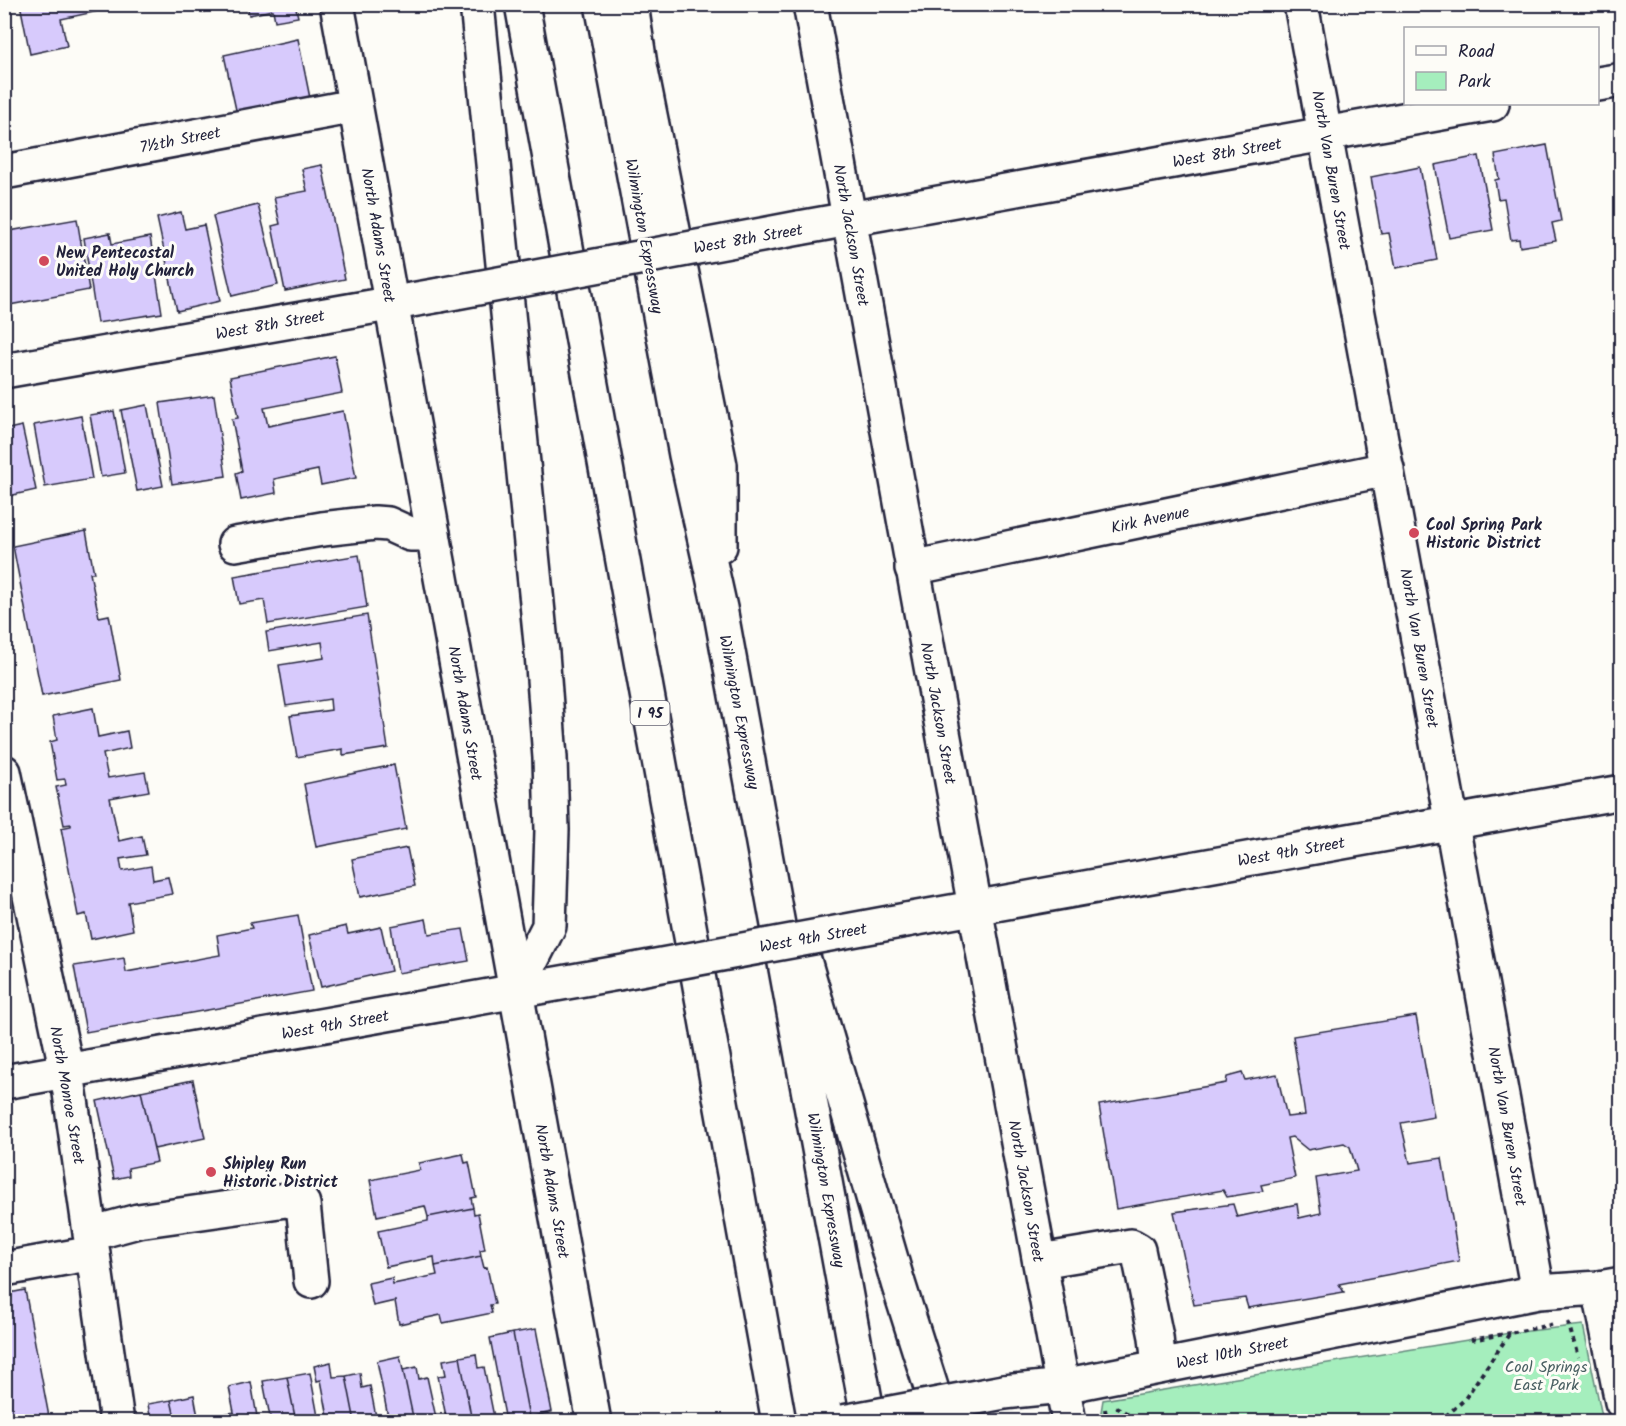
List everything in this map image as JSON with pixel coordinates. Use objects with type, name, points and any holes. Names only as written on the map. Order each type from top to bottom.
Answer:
[{"type":"main road","name":"North Adams Street","points":[[337,4],[594,1422]]},
{"type":"main road","points":[[477,4],[542,653],[550,770],[552,830],[549,926],[516,991]]},
{"type":"main road","name":"I 95","points":[[522,4],[779,1422]]},
{"type":"main road","name":"Wilmington Expressway","points":[[602,4],[686,455],[720,608],[755,794],[868,1422]]},
{"type":"main road","points":[[631,4],[640,65],[720,465],[720,608]]},
{"type":"main road","name":"North Jackson Street","points":[[810,4],[1069,1422]]},
{"type":"main road","name":"North Van Buren Street","points":[[1301,4],[1538,1292]]},
{"type":"main road","points":[[1599,84],[1622,80]]},
{"type":"main road","name":"West 8th Street","points":[[4,371],[440,295],[1486,105]]},
{"type":"main road","name":"7½th Street","points":[[4,172],[355,106]]},
{"type":"main road","name":"Kirk Avenue","points":[[912,568],[1387,469]]},
{"type":"main road","points":[[235,544],[322,529],[375,523],[388,524],[410,534],[433,534]]},
{"type":"main road","name":"North Monroe Street","points":[[4,772],[67,1072],[117,1422]]},
{"type":"main road","name":"West 9th Street","points":[[4,1082],[1622,792]]},
{"type":"main road","points":[[755,794],[895,1272],[942,1422]]},
{"type":"main road","points":[[4,1269],[92,1244],[138,1221],[286,1200],[303,1204],[311,1281]]},
{"type":"main road","points":[[1040,1261],[1131,1246],[1138,1250],[1156,1337],[1159,1367]]},
{"type":"main road","points":[[1610,1286],[1622,1402]]},
{"type":"main road","name":"West 10th Street","points":[[843,1422],[1004,1392],[1063,1386],[1538,1292],[1610,1286]]},
{"type":"path","points":[[1439,1422],[1464,1400],[1510,1334],[1570,1322],[1580,1366]]},
{"type":"green space","name":"Cool Springs East Park","points":[[1583,1325],[1603,1421],[1103,1421],[1101,1412],[1103,1400],[1510,1333]]},
{"type":"building","points":[[20,4],[131,4],[61,19],[67,46],[30,54]]},
{"type":"building","points":[[202,4],[237,4],[203,12]]},
{"type":"building","points":[[247,4],[295,4],[298,17],[275,21],[273,10],[249,15]]},
{"type":"building","points":[[298,39],[311,103],[238,119],[224,55]]},
{"type":"building","points":[[4,131],[10,157],[4,158]]},
{"type":"building","points":[[1547,145],[1561,221],[1552,223],[1556,241],[1520,247],[1519,239],[1511,240],[1504,198],[1498,199],[1495,180],[1499,179],[1495,155]]},
{"type":"building","points":[[1479,156],[1493,230],[1449,238],[1435,165]]},
{"type":"building","points":[[322,165],[345,279],[285,291],[272,226],[280,224],[274,197],[307,191],[302,169]]},
{"type":"building","points":[[1420,167],[1437,260],[1396,268],[1389,233],[1381,234],[1371,177]]},
{"type":"building","points":[[258,205],[278,285],[232,296],[213,216]]},
{"type":"building","points":[[181,212],[185,229],[204,225],[220,301],[177,311],[157,218]]},
{"type":"building","name":"New Pentecostal United Holy Church","points":[[77,219],[89,290],[4,306],[4,232]]},
{"type":"building","points":[[110,233],[112,244],[150,237],[162,313],[97,323],[84,238]]},
{"type":"building","points":[[335,356],[342,393],[264,408],[268,426],[343,411],[356,478],[321,485],[318,470],[274,479],[276,493],[241,500],[236,473],[242,471],[232,419],[238,418],[230,377]]},
{"type":"building","points":[[214,395],[226,476],[172,484],[160,403]]},
{"type":"building","points":[[147,405],[163,486],[137,491],[121,410]]},
{"type":"building","points":[[114,411],[125,473],[101,477],[90,415]]},
{"type":"building","points":[[81,416],[92,479],[45,487],[34,425]]},
{"type":"building","points":[[22,426],[36,490],[4,497],[4,430]]},
{"type":"building","points":[[86,531],[94,573],[90,573],[99,617],[109,615],[121,680],[42,696],[13,546]]},
{"type":"building","points":[[359,555],[367,607],[268,624],[264,600],[239,604],[234,576]]},
{"type":"building","points":[[367,615],[388,748],[343,755],[343,749],[297,757],[290,716],[331,710],[330,699],[286,706],[279,665],[324,658],[322,642],[269,651],[266,632]]},
{"type":"building","points":[[93,708],[98,737],[127,731],[130,748],[103,754],[108,778],[145,772],[149,791],[110,798],[119,841],[142,836],[146,855],[120,859],[122,871],[151,866],[153,880],[168,877],[172,894],[128,902],[133,930],[91,939],[86,914],[78,916],[61,828],[71,826],[71,824],[64,825],[56,787],[66,785],[65,779],[57,780],[50,742],[57,740],[53,716]]},
{"type":"building","points":[[394,765],[406,829],[316,847],[304,784]]},
{"type":"building","points":[[407,848],[415,886],[360,897],[352,859]]},
{"type":"building","points":[[298,915],[312,991],[86,1032],[74,966],[124,958],[126,972],[220,955],[217,935],[252,928],[250,923]]},
{"type":"building","points":[[426,919],[429,934],[463,929],[469,961],[398,973],[391,926]]},
{"type":"building","points":[[346,926],[348,934],[381,927],[391,971],[321,987],[309,935]]},
{"type":"building","points":[[1416,1016],[1434,1117],[1401,1123],[1410,1163],[1442,1158],[1459,1261],[1339,1284],[1344,1292],[1248,1308],[1245,1298],[1194,1305],[1174,1212],[1233,1204],[1237,1217],[1297,1204],[1299,1218],[1321,1213],[1316,1178],[1357,1171],[1350,1147],[1344,1143],[1308,1150],[1292,1137],[1287,1138],[1295,1178],[1261,1185],[1263,1191],[1227,1197],[1223,1190],[1116,1209],[1099,1105],[1226,1083],[1227,1077],[1242,1073],[1245,1080],[1277,1074],[1287,1117],[1305,1115],[1293,1036]]},
{"type":"building","points":[[193,1080],[205,1138],[154,1149],[141,1091]]},
{"type":"building","points":[[141,1091],[157,1162],[128,1168],[129,1176],[114,1179],[97,1101]]},
{"type":"building","points":[[463,1154],[465,1163],[469,1162],[476,1197],[471,1198],[473,1208],[428,1217],[425,1206],[377,1216],[370,1180],[420,1170],[419,1163]]},
{"type":"building","points":[[473,1208],[474,1214],[478,1213],[485,1249],[480,1250],[481,1256],[435,1266],[434,1257],[386,1267],[378,1231],[428,1221],[428,1217]]},
{"type":"building","points":[[481,1256],[484,1268],[487,1267],[495,1304],[490,1305],[492,1313],[443,1323],[441,1315],[399,1324],[395,1301],[373,1306],[368,1283],[392,1278],[393,1284],[437,1275],[435,1266]]},
{"type":"building","points":[[25,1290],[50,1422],[4,1422],[4,1294]]},
{"type":"building","points":[[536,1329],[552,1412],[529,1417],[513,1333]]},
{"type":"building","points":[[513,1333],[529,1417],[506,1421],[490,1338]]},
{"type":"building","points":[[476,1354],[478,1368],[484,1367],[495,1422],[472,1422],[460,1357]]},
{"type":"building","points":[[400,1356],[414,1422],[389,1422],[377,1361]]},
{"type":"building","points":[[460,1357],[472,1422],[447,1422],[438,1376],[446,1375],[443,1360]]},
{"type":"building","points":[[331,1362],[333,1377],[346,1376],[355,1422],[329,1422],[321,1380],[317,1381],[314,1366]]},
{"type":"building","points":[[417,1367],[419,1379],[427,1377],[437,1422],[414,1422],[403,1370]]},
{"type":"building","points":[[310,1373],[319,1422],[296,1422],[287,1377]]},
{"type":"building","points":[[360,1373],[362,1388],[370,1386],[377,1422],[355,1422],[346,1376]]},
{"type":"building","points":[[287,1377],[296,1422],[271,1422],[263,1381]]},
{"type":"building","points":[[251,1382],[258,1422],[236,1422],[229,1387]]},
{"type":"building","points":[[194,1395],[199,1422],[176,1422],[171,1400]]},
{"type":"building","points":[[171,1400],[176,1422],[151,1422],[148,1404]]},
{"type":"building","points":[[234,1412],[236,1422],[212,1422],[211,1416]]},
{"type":"place","name":"New Pentecostal United Holy Church","points":[[44,261]]},
{"type":"place","name":"Cool Spring Park Historic District","points":[[1414,533]]},
{"type":"place","name":"Shipley Run Historic District","points":[[211,1172]]}]
